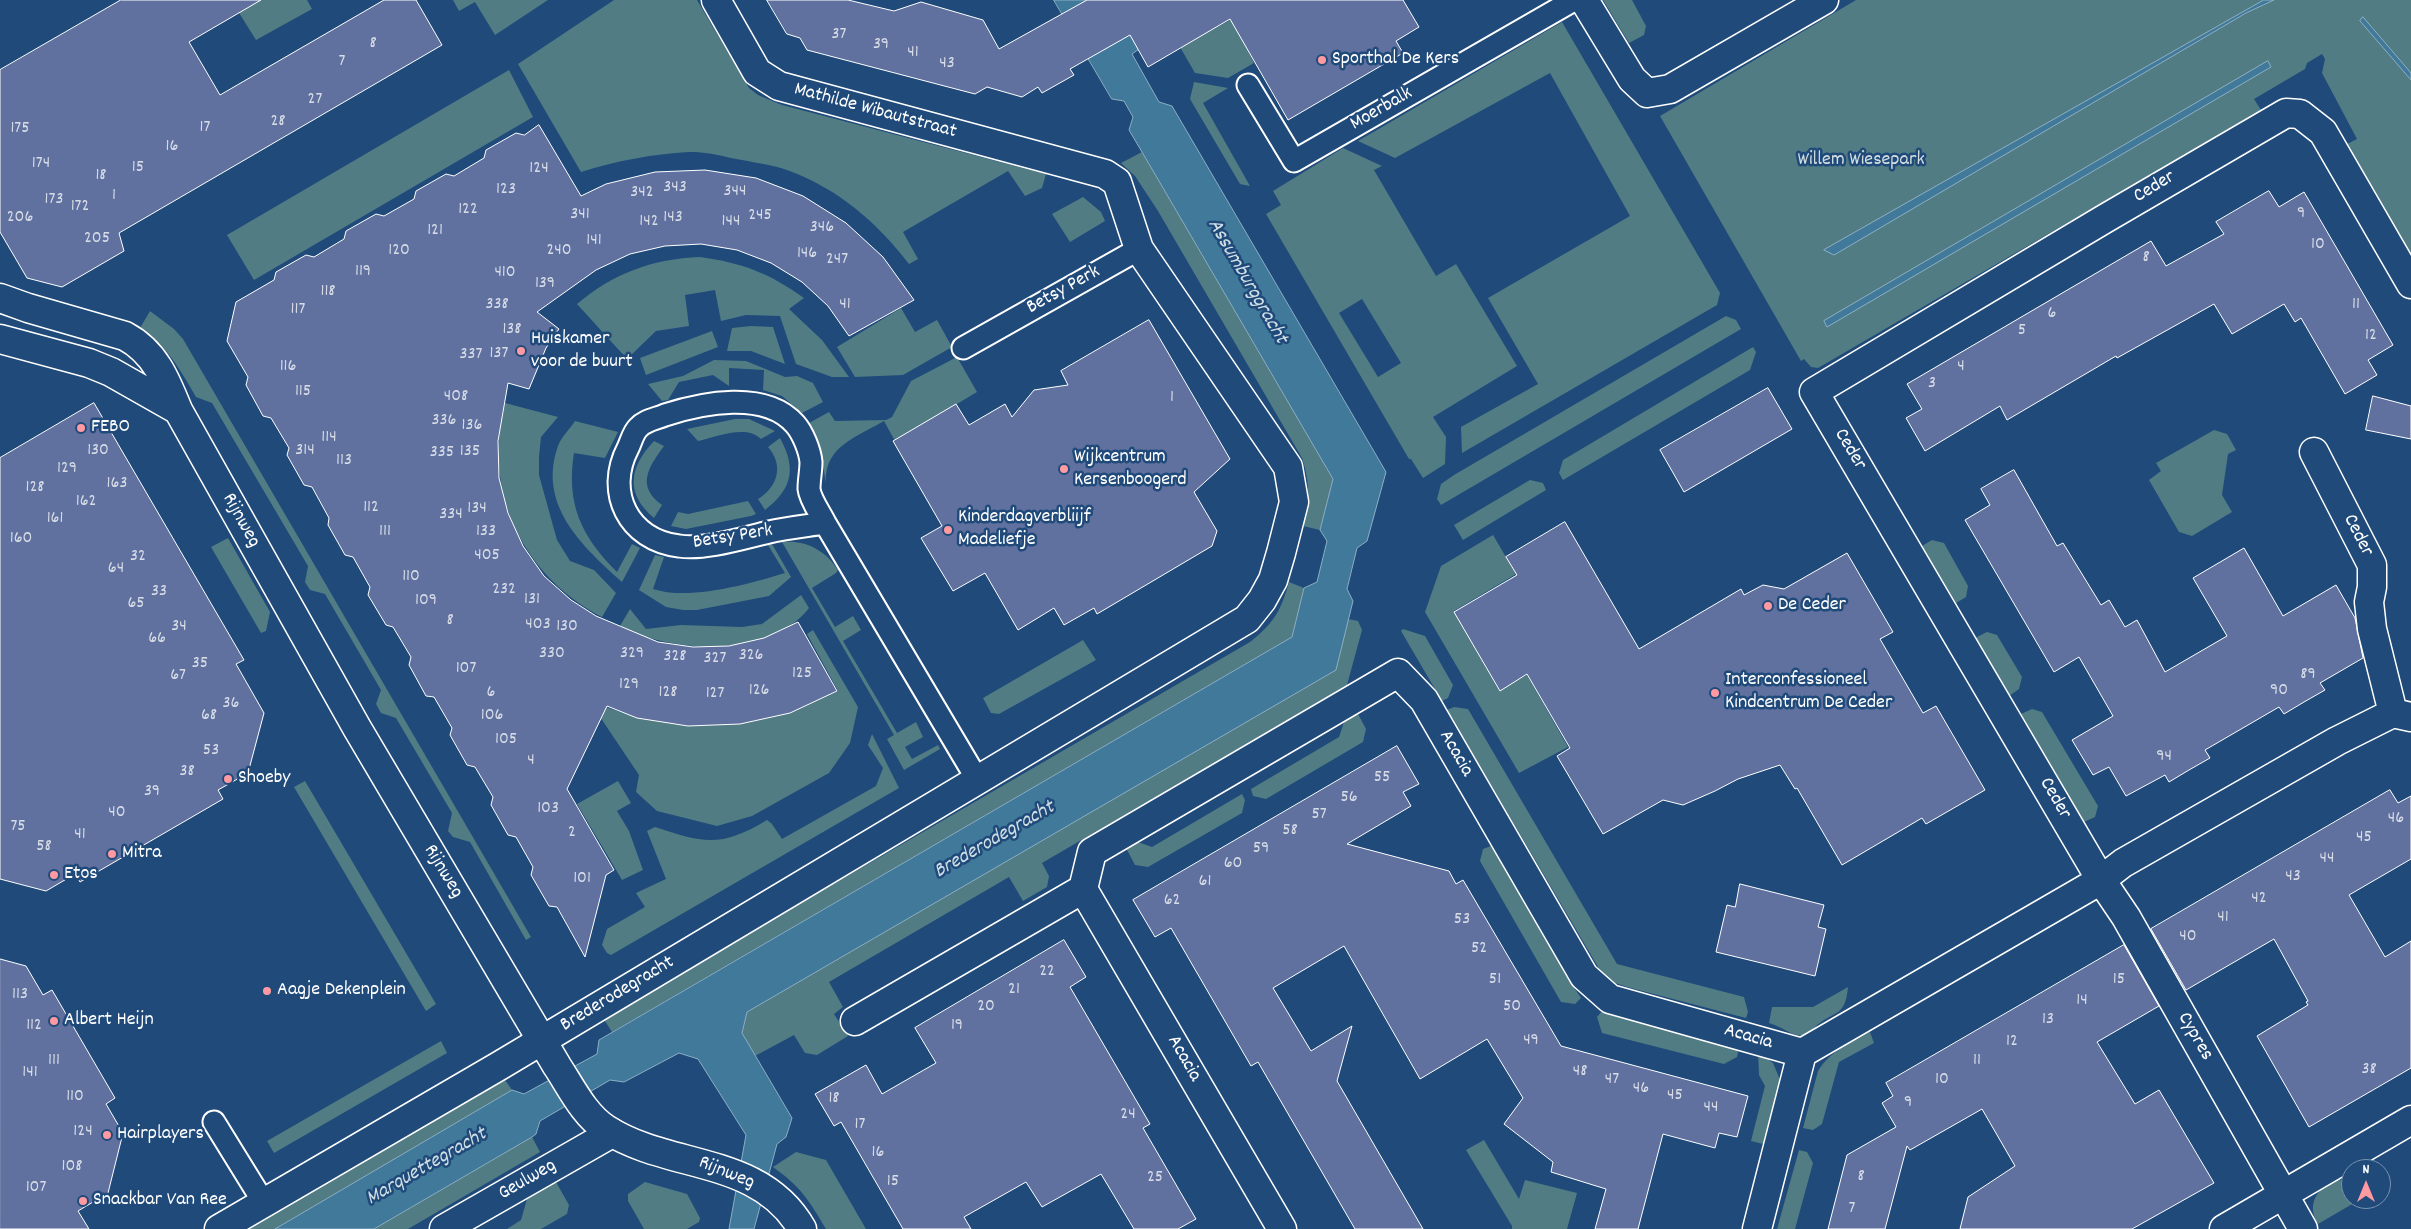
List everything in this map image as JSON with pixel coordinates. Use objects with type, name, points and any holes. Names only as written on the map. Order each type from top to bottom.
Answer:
[{"type":"street","name":"Mathilde Wibautstraat","points":[[716,0],[757,72],[779,86],[1106,174],[1117,182],[1139,248]]},
{"type":"street","points":[[1584,0],[1632,79],[1647,93],[1670,89],[1824,0]]},
{"type":"street","name":"Ceder","points":[[2314,452],[2372,566],[2372,587],[2369,602],[2372,629],[2402,715],[2337,741],[2123,863],[2101,880],[1814,392],[2286,113],[2300,114],[2323,132],[2411,284]]},
{"type":"street","name":"Brederodegracht","points":[[542,1040],[1247,619],[1262,600],[1273,580],[1294,502],[1288,467],[1139,248]]},
{"type":"street","name":"Rijnweg","points":[[0,298],[125,336],[138,343],[149,353],[164,377],[178,410],[357,728],[557,1066],[589,1115],[612,1132],[654,1150],[718,1167],[774,1194],[792,1212],[802,1229]]},
{"type":"street","points":[[0,339],[89,363],[112,372],[178,410]]},
{"type":"street","name":"Acacia","points":[[1282,1229],[1084,888],[1092,852],[1398,673],[1424,700],[1584,976],[1610,999],[1802,1054]]},
{"type":"street","points":[[1758,1229],[1802,1054],[2101,880]]},
{"type":"street","name":"Cypres","points":[[2101,880],[2126,917],[2303,1229]]},
{"type":"street","points":[[855,1021],[1084,888]]},
{"type":"street","points":[[218,1229],[542,1040]]},
{"type":"street","points":[[2224,1229],[2411,1120]]},
{"type":"street","name":"Geulweg","points":[[444,1229],[612,1132]]},
{"type":"lane","name":"Moerbalk","points":[[1248,85],[1294,161],[1574,0]]},
{"type":"lane","name":"Betsy Perk","points":[[963,348],[1139,248]]},
{"type":"lane","name":"Betsy Perk","points":[[825,523],[706,544],[679,546],[653,538],[637,528],[624,510],[617,483],[623,456],[638,428],[648,421],[693,406],[720,402],[756,405],[777,411],[795,424],[804,439],[811,460],[809,490],[825,523],[977,780]]},
{"type":"lane","points":[[214,1122],[264,1203]]},
{"type":"green space","points":[[231,0],[307,0],[312,9],[256,40]]},
{"type":"green space","points":[[453,0],[548,0],[495,35],[475,2],[459,11]]},
{"type":"green space","points":[[614,0],[697,0],[749,88],[758,95],[782,105],[1046,174],[1042,188],[1025,196],[1008,171],[903,232],[918,259],[909,264],[883,234],[855,208],[823,186],[782,168],[709,153],[689,152],[661,154],[634,159],[581,172],[518,64]]},
{"type":"green space","points":[[1603,0],[1632,0],[1646,26],[1644,35],[1629,43]]},
{"type":"green space","name":"Willem Wiesepark","points":[[1856,0],[2411,0],[2411,255],[2347,144],[2357,139],[2322,73],[2325,59],[2322,54],[2307,63],[2305,69],[2254,99],[2261,110],[1818,368],[1811,367],[1804,359],[1801,361],[1660,116]]},
{"type":"green space","points":[[1232,19],[1254,63],[1228,78],[1195,73],[1180,47]]},
{"type":"green space","points":[[1562,22],[1720,293],[1717,305],[1462,453],[1461,427],[1538,384],[1488,298],[1630,216],[1550,73],[1395,158],[1358,141]]},
{"type":"green space","points":[[509,70],[533,117],[254,280],[227,235]]},
{"type":"green space","points":[[1194,82],[1228,88],[1203,103],[1250,186],[1240,184],[1190,99]]},
{"type":"green space","points":[[1343,148],[1382,166],[1374,170],[1436,276],[1456,264],[1517,366],[1433,417],[1446,437],[1445,464],[1423,478],[1411,459],[1409,459],[1266,214],[1281,205],[1273,191]],"holes":[[[1362,299],[1401,363],[1378,377],[1339,313]]]},
{"type":"green space","points":[[1142,152],[1333,479],[1320,530],[1303,526],[1308,492],[1307,475],[1302,458],[1158,211],[1135,176],[1121,163]]},
{"type":"green space","points":[[1083,197],[1101,212],[1105,221],[1070,242],[1052,214]]},
{"type":"green space","points":[[700,257],[729,262],[755,270],[804,298],[789,309],[822,340],[849,377],[832,377],[796,364],[780,316],[746,315],[721,321],[715,290],[685,295],[689,326],[656,331],[627,359],[577,304],[605,284],[634,270],[666,261]]},
{"type":"green space","points":[[901,308],[915,332],[937,320],[952,347],[903,375],[855,377],[837,347]]},
{"type":"green space","points":[[150,311],[174,329],[183,339],[531,937],[526,940],[470,842],[453,837],[448,831],[452,813],[396,718],[381,713],[376,704],[381,690],[325,594],[310,590],[305,582],[308,566],[212,403],[196,397],[179,368],[165,350],[140,328]]},
{"type":"green space","points":[[1726,316],[1736,320],[1741,329],[1441,505],[1437,499],[1441,484],[1454,475]]},
{"type":"green space","points":[[751,326],[773,327],[785,364],[751,351],[727,351],[732,328]]},
{"type":"green space","points":[[712,331],[718,347],[646,375],[640,358]]},
{"type":"green space","points":[[1753,347],[1756,352],[1750,370],[1563,480],[1559,473],[1563,460]]},
{"type":"green space","points":[[957,357],[977,392],[895,441],[884,421],[851,439],[834,454],[829,463],[826,475],[827,489],[819,443],[809,423],[829,412],[835,421],[886,420],[892,417],[911,381]]},
{"type":"green space","points":[[714,360],[746,361],[785,377],[797,376],[813,383],[823,402],[802,413],[782,396],[763,390],[764,370],[729,368],[729,386],[713,375],[679,382],[668,400],[662,401],[648,384],[683,376]]},
{"type":"green space","points":[[505,403],[558,417],[541,437],[539,475],[557,540],[570,561],[594,570],[616,593],[602,617],[578,603],[557,586],[539,566],[524,544],[512,521],[499,469],[499,436]]},
{"type":"green space","points":[[735,419],[749,419],[775,431],[761,439],[747,432],[739,432],[698,441],[687,429]]},
{"type":"green space","points":[[575,421],[618,432],[605,458],[574,453],[572,488],[579,518],[585,532],[604,559],[617,572],[632,544],[640,548],[622,582],[579,539],[567,523],[558,505],[554,487],[553,467],[559,443]]},
{"type":"green space","points":[[2214,430],[2227,434],[2236,450],[2228,454],[2222,495],[2232,512],[2192,536],[2179,532],[2149,480],[2161,471],[2156,463]]},
{"type":"green space","points":[[780,438],[789,459],[789,478],[781,494],[765,510],[758,499],[765,494],[774,482],[777,468],[773,454],[768,447]]},
{"type":"green space","points":[[654,441],[664,446],[649,469],[647,477],[649,491],[662,505],[654,518],[638,499],[634,480],[635,470],[639,461]]},
{"type":"green space","points":[[1530,480],[1543,483],[1546,490],[1463,540],[1454,525]]},
{"type":"green space","points":[[748,501],[756,514],[686,529],[671,526],[678,512],[688,514]]},
{"type":"green space","points":[[1493,535],[1516,574],[1454,611],[1499,690],[1527,675],[1568,747],[1519,773],[1425,612],[1441,566]]},
{"type":"green space","points":[[228,538],[270,612],[266,631],[261,633],[211,547]]},
{"type":"green space","points":[[1932,540],[1944,543],[1968,586],[1966,597],[1956,603],[1922,546]]},
{"type":"green space","points":[[782,542],[799,543],[814,548],[827,557],[838,570],[812,588],[835,627],[853,616],[861,630],[843,641],[897,733],[916,722],[923,737],[905,747],[912,759],[938,745],[940,749],[904,770],[887,739],[894,735]]},
{"type":"green space","points":[[772,544],[791,577],[769,596],[697,610],[683,610],[666,607],[639,590],[655,555],[664,557],[653,589],[668,592],[684,593],[719,590],[785,573],[768,545]]},
{"type":"green space","points":[[1289,582],[1304,588],[1292,637],[612,1032],[603,1018],[1250,642],[1265,629],[1275,616],[1283,601]]},
{"type":"green space","points":[[801,595],[809,608],[792,624],[771,636],[746,643],[692,646],[666,642],[641,635],[620,626],[630,609],[646,629],[681,625],[742,627],[762,624]]},
{"type":"green space","points":[[1348,619],[1358,621],[1362,630],[1347,685],[1042,863],[1049,876],[1047,887],[1023,901],[1009,877],[829,982],[843,1007],[834,1014],[848,1036],[817,1055],[805,1053],[794,1035],[755,1056],[742,1033],[747,1012],[1335,670]]},
{"type":"green space","points":[[1403,629],[1425,636],[1453,685],[1448,698],[1442,701],[1401,631]]},
{"type":"green space","points":[[813,630],[858,707],[850,743],[829,773],[752,816],[717,826],[657,811],[636,792],[639,775],[590,702],[636,717],[790,713],[838,691],[807,634]]},
{"type":"green space","points":[[1987,632],[1997,635],[2022,677],[2019,689],[2009,696],[1975,638]]},
{"type":"green space","points":[[1083,640],[1096,660],[999,714],[991,713],[983,698]]},
{"type":"green space","points":[[1454,707],[1468,709],[1617,964],[1744,997],[1748,1012],[1746,1018],[1627,987],[1615,983],[1601,972],[1447,710]]},
{"type":"green space","points":[[2032,709],[2042,712],[2098,806],[2095,817],[2084,822],[2021,714]]},
{"type":"green space","points":[[1357,712],[1366,729],[1363,742],[1266,799],[1253,796],[1251,789],[1339,737],[1345,719]]},
{"type":"green space","points":[[872,734],[899,788],[611,955],[607,953],[602,945],[607,929],[645,907],[636,893],[666,879],[647,831],[655,827],[686,837],[712,840],[724,839],[751,829],[767,820],[782,839],[876,786],[883,768],[868,745]]},
{"type":"green space","points":[[305,781],[436,1004],[426,1011],[294,787]]},
{"type":"green space","points":[[618,781],[631,803],[617,811],[629,831],[643,870],[622,880],[577,804]]},
{"type":"green space","points":[[1242,794],[1245,800],[1242,813],[1148,867],[1135,865],[1126,848],[1135,841],[1152,847]]},
{"type":"green space","points":[[1491,846],[1565,974],[1581,998],[1575,1004],[1561,1002],[1480,861],[1483,849]]},
{"type":"green space","points":[[1848,987],[1847,997],[1842,1008],[1817,1025],[1806,1036],[1795,1035],[1769,1023],[1772,1007],[1813,1007]]},
{"type":"green space","points":[[1602,1011],[1739,1048],[1737,1057],[1724,1064],[1602,1033],[1597,1017]]},
{"type":"green space","points":[[1870,1032],[1874,1043],[1839,1062],[1822,1124],[1813,1130],[1803,1128],[1818,1071],[1835,1053]]},
{"type":"green space","points":[[441,1041],[447,1053],[274,1153],[267,1141]]},
{"type":"green space","points":[[1758,1052],[1773,1063],[1781,1082],[1767,1145],[1751,1141],[1765,1086],[1759,1075]]},
{"type":"green space","points":[[503,1077],[512,1090],[275,1229],[241,1229]]},
{"type":"green space","points":[[532,1137],[540,1152],[408,1229],[374,1229]]},
{"type":"green space","points":[[1484,1140],[1519,1199],[1525,1180],[1577,1193],[1567,1229],[1512,1229],[1512,1226],[1466,1150]]},
{"type":"green space","points":[[1799,1150],[1807,1152],[1813,1163],[1795,1229],[1777,1229]]},
{"type":"green space","points":[[796,1152],[826,1160],[866,1229],[826,1229],[803,1194],[791,1181],[773,1167]]},
{"type":"green space","points":[[2339,1178],[2341,1181],[2341,1209],[2344,1209],[2318,1224],[2314,1217],[2313,1209],[2316,1196],[2325,1185]]},
{"type":"green space","points":[[556,1182],[569,1205],[567,1214],[541,1229],[507,1229],[521,1220],[527,1199]]},
{"type":"green space","points":[[645,1182],[687,1194],[700,1218],[699,1222],[687,1229],[644,1229],[628,1201],[628,1194]]},
{"type":"water","points":[[1054,0],[1110,0],[1139,49],[1132,54],[1159,102],[1172,106],[1386,472],[1367,541],[1357,548],[1347,589],[1353,601],[1336,670],[747,1012],[742,1033],[792,1118],[786,1137],[777,1144],[754,1229],[729,1229],[746,1135],[698,1059],[679,1053],[624,1082],[610,1080],[540,1121],[536,1134],[532,1137],[374,1229],[275,1229],[512,1090],[524,1094],[597,1054],[599,1040],[1292,637],[1304,588],[1317,582],[1327,541],[1320,530],[1333,479],[1129,130],[1133,117],[1124,101],[1112,99]]},
{"type":"water","points":[[2264,0],[2274,0],[2246,13],[1834,255],[1824,250]]},
{"type":"water","points":[[2363,17],[2411,73],[2411,80],[2360,21]]},
{"type":"water","points":[[2268,61],[2271,67],[1827,327],[1824,321]]},
{"type":"building","points":[[121,0],[261,0],[189,42],[220,95],[384,0],[416,0],[442,45],[119,233],[124,251],[62,287],[27,278],[0,232],[0,70]]},
{"type":"building","points":[[767,0],[848,0],[894,11],[921,2],[983,20],[999,49],[1087,0],[1403,0],[1419,27],[1396,41],[1403,53],[1288,120],[1230,19],[1148,67],[1130,35],[1070,69],[1074,75],[1042,93],[1038,87],[1022,97],[987,87],[975,94],[807,50],[800,38],[787,34]]},
{"type":"building","points":[[539,125],[581,196],[606,184],[655,172],[705,170],[756,178],[803,196],[846,223],[883,257],[914,300],[849,336],[828,306],[802,282],[771,263],[737,250],[701,244],[665,246],[630,254],[596,270],[537,312],[559,329],[546,348],[529,389],[508,383],[498,441],[499,478],[508,513],[523,546],[544,576],[571,600],[596,616],[658,642],[693,647],[729,646],[764,638],[798,622],[837,691],[790,713],[740,724],[688,726],[637,718],[607,706],[567,789],[614,870],[606,875],[585,957],[557,907],[549,906],[531,875],[533,867],[516,837],[508,835],[491,805],[493,797],[475,767],[467,765],[450,735],[452,728],[434,697],[426,696],[409,665],[411,657],[393,627],[386,625],[368,595],[370,587],[353,557],[345,555],[328,525],[329,518],[312,487],[304,485],[287,455],[289,448],[271,418],[263,416],[246,385],[248,377],[227,341],[236,302],[274,280],[276,272],[306,255],[314,257],[344,239],[346,231],[376,214],[384,216],[414,199],[416,191],[446,174],[454,176],[484,158],[486,150],[516,133],[524,135]]},
{"type":"building","points":[[2269,191],[2279,207],[2304,192],[2393,345],[2368,360],[2377,375],[2345,394],[2301,318],[2295,322],[2284,304],[2232,334],[2214,304],[2117,358],[2116,356],[2007,420],[2000,406],[1925,451],[1906,418],[1922,409],[1907,384],[2151,241],[2166,266],[2224,234],[2216,222]]},
{"type":"building","name":"Wijkcentrum Kersenboogerd","points":[[1149,320],[1230,459],[1194,492],[1217,531],[1212,546],[1097,614],[1094,608],[1064,625],[1054,608],[1018,630],[985,573],[953,591],[921,538],[942,526],[893,441],[956,404],[969,425],[1005,404],[1012,417],[1034,390],[1068,385],[1061,371]]},
{"type":"building","points":[[1768,388],[1792,429],[1684,492],[1660,450]]},
{"type":"building","points":[[2373,396],[2411,406],[2411,439],[2366,430]]},
{"type":"building","points":[[94,403],[244,660],[236,664],[264,713],[248,773],[218,790],[223,799],[80,882],[75,874],[46,891],[0,879],[0,458]]},
{"type":"building","points":[[2014,470],[2057,546],[2063,543],[2101,605],[2109,600],[2125,627],[2137,620],[2165,672],[2227,636],[2193,578],[2244,548],[2283,616],[2336,585],[2355,618],[2363,658],[2320,683],[2325,690],[2284,714],[2279,707],[2205,750],[2210,758],[2169,782],[2165,775],[2126,796],[2109,767],[2093,775],[2072,740],[2113,716],[2079,657],[2054,672],[1965,520],[1990,505],[1981,489]]},
{"type":"building","points":[[1565,522],[1639,649],[1741,589],[1744,595],[1763,585],[1784,589],[1847,553],[1893,632],[1880,639],[1923,713],[1936,706],[1985,790],[1926,824],[1922,818],[1842,865],[1797,788],[1795,789],[1780,765],[1738,779],[1683,805],[1663,800],[1603,834],[1557,756],[1570,748],[1527,674],[1500,691],[1454,612],[1517,575],[1506,557]]},
{"type":"building","points":[[1397,746],[1419,784],[1403,792],[1411,806],[1347,844],[1449,871],[1456,884],[1463,880],[1561,1046],[1748,1096],[1737,1137],[1719,1133],[1715,1148],[1663,1134],[1638,1229],[1595,1229],[1606,1189],[1551,1172],[1553,1162],[1504,1124],[1523,1098],[1487,1039],[1420,1079],[1344,946],[1273,988],[1311,1051],[1352,1026],[1337,1081],[1423,1229],[1355,1229],[1258,1062],[1251,1066],[1171,928],[1155,937],[1133,900]]},
{"type":"building","points":[[2390,790],[2398,803],[2411,796],[2411,859],[2349,895],[2385,957],[2411,941],[2411,1068],[2309,1127],[2257,1036],[2308,1005],[2306,1002],[2308,1001],[2274,939],[2186,990],[2151,929]]},
{"type":"building","points":[[1740,884],[1824,905],[1818,927],[1826,929],[1815,976],[1716,952],[1727,905],[1735,907]]},
{"type":"building","points":[[1064,940],[1086,977],[1070,987],[1150,1124],[1143,1128],[1196,1219],[1178,1229],[1134,1229],[1101,1174],[1042,1207],[1026,1182],[964,1217],[971,1229],[903,1229],[841,1122],[834,1126],[815,1094],[866,1065],[882,1094],[936,1063],[915,1028]]},
{"type":"building","points":[[2124,945],[2159,1006],[2097,1042],[2135,1104],[2159,1090],[2214,1183],[2132,1229],[1960,1229],[1968,1197],[2015,1166],[1982,1109],[1910,1150],[1907,1146],[1885,1229],[1828,1229],[1847,1155],[1896,1127],[1882,1103],[1893,1096],[1886,1083]]},
{"type":"building","points":[[0,959],[26,966],[43,995],[52,990],[115,1098],[106,1104],[123,1133],[108,1193],[78,1211],[89,1229],[0,1229]]},
{"type":"place","name":"Sporthal De Kers","points":[[1322,60]]},
{"type":"place","name":"Huiskamer voor de buurt","points":[[521,351]]},
{"type":"place","name":"FEBO","points":[[81,428]]},
{"type":"place","name":"Wijkcentrum Kersenboogerd","points":[[1064,469]]},
{"type":"place","name":"Kinderdagverbliijf Madeliefje","points":[[948,530]]},
{"type":"place","name":"De Ceder","points":[[1768,606]]},
{"type":"place","name":"Interconfessioneel Kindcentrum De Ceder","points":[[1715,693]]},
{"type":"place","name":"Shoeby","points":[[228,779]]},
{"type":"place","name":"Mitra","points":[[112,854]]},
{"type":"place","name":"Etos","points":[[54,875]]},
{"type":"place","name":"Aagje Dekenplein","points":[[267,991]]},
{"type":"place","name":"Albert Heijn","points":[[54,1021]]},
{"type":"place","name":"Hairplayers","points":[[107,1135]]},
{"type":"place","name":"Snackbar Van Ree","points":[[83,1201]]},
{"type":"water label","name":"Assumburggracht","points":[[1246,282]]},
{"type":"water label","name":"Marquettegracht","points":[[427,1168]]}]
